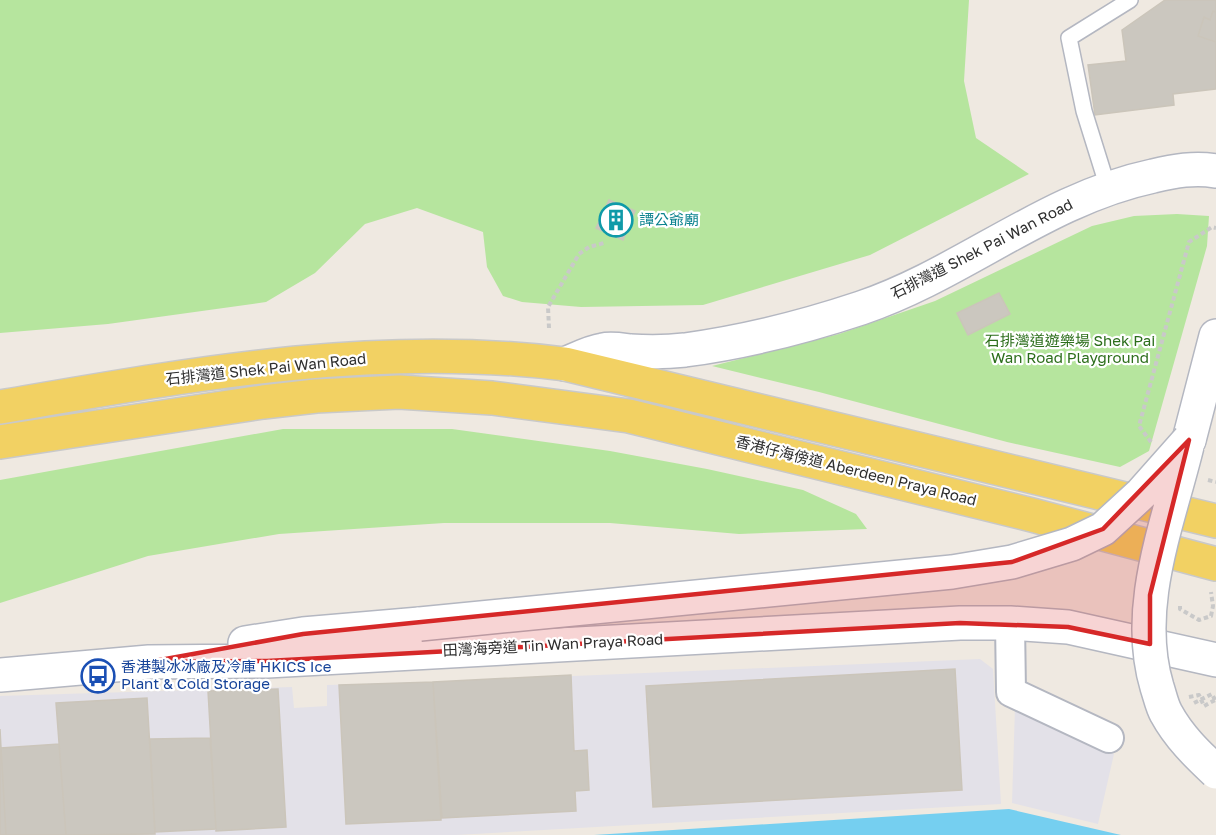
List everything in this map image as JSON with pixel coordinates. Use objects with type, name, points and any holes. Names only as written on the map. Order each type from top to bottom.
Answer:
[{"type":"main road","name":"石排灣道 Shek Pai Wan Road","points":[[0,407],[190,376],[305,361],[395,356],[471,356],[565,364],[604,350],[649,352],[683,350],[764,336],[861,308],[898,294],[941,273],[1058,208],[1108,188],[1129,181],[1178,171],[1204,169],[1216,171]]},
{"type":"main road","points":[[1216,336],[1156,564],[1150,595],[1148,633],[1153,674],[1165,711],[1182,738],[1216,772]]},
{"type":"main road","points":[[565,364],[1216,521]]},
{"type":"main road","name":"香港仔海傍道 Aberdeen Praya Road","points":[[0,442],[316,396],[399,392],[492,398],[629,416],[1032,514],[1213,577]]},
{"type":"main road","points":[[149,662],[303,634],[952,572],[1012,562],[1072,544],[1104,529],[1142,493],[1188,440]]},
{"type":"main road","name":"田灣海旁道 Tin Wan Praya Road","points":[[0,675],[149,662],[267,661],[868,627],[1010,623],[1068,627],[1216,660]]},
{"type":"street","points":[[1010,623],[1011,692],[1108,738]]},
{"type":"lane","points":[[1108,188],[1084,111],[1069,38],[1130,0]]},
{"type":"path","points":[[1152,445],[1139,426],[1189,242],[1212,227],[1216,228]]},
{"type":"path","points":[[549,328],[548,307],[579,254],[589,247],[604,243]]},
{"type":"path","points":[[1205,480],[1216,482]]},
{"type":"path","points":[[1181,601],[1180,609],[1200,620],[1211,616],[1213,577]]},
{"type":"path","points":[[1186,698],[1199,695],[1204,706],[1215,700]]},
{"type":"highlighted area","points":[[1189,440],[1150,595],[1150,644],[1068,627],[960,623],[267,661],[149,662],[303,634],[1012,562],[1103,529]]},
{"type":"shaded area","points":[[980,659],[993,669],[1001,804],[456,835],[0,835],[0,696],[292,687],[294,708],[327,706],[327,685]]},
{"type":"shaded area","points":[[1015,708],[1114,754],[1098,824],[1012,803]]},
{"type":"green space","points":[[0,0],[969,0],[964,81],[976,138],[1029,174],[870,255],[703,305],[581,307],[522,302],[503,296],[487,267],[483,232],[417,208],[365,224],[315,273],[266,302],[108,324],[0,333]]},
{"type":"green space","name":"石排灣道遊樂場 Shek Pai Wan Road Playground","points":[[1177,214],[1209,216],[1207,246],[1149,451],[1120,467],[1007,442],[712,366],[839,334],[935,301],[1092,226],[1134,216]]},
{"type":"green space","points":[[283,429],[452,429],[610,451],[803,490],[856,514],[867,529],[739,534],[610,523],[444,523],[279,534],[148,556],[0,603],[0,480]]},
{"type":"water","points":[[1009,809],[1121,835],[594,835]]},
{"type":"building","points":[[1165,0],[1216,0],[1216,89],[1173,94],[1174,105],[1095,115],[1088,65],[1126,61],[1122,30]]},
{"type":"building","points":[[1213,11],[1216,12],[1216,42],[1198,36],[1204,17],[1210,20]]},
{"type":"building","name":"譚公爺廟","points":[[609,200],[635,211],[623,240],[596,228]]},
{"type":"building","points":[[999,293],[1010,314],[968,335],[957,313]]},
{"type":"building","points":[[955,669],[962,790],[653,807],[646,686]]},
{"type":"building","points":[[571,675],[574,751],[587,750],[589,790],[575,791],[576,811],[442,818],[433,682]]},
{"type":"building","points":[[433,682],[441,820],[346,824],[339,685]]},
{"type":"building","points":[[278,689],[286,827],[216,831],[208,691]]},
{"type":"building","points":[[147,698],[155,834],[66,835],[56,703]]},
{"type":"building","points":[[0,729],[1,748],[6,835],[0,835]]},
{"type":"building","points":[[210,738],[216,829],[155,832],[150,739]]},
{"type":"building","points":[[59,744],[66,835],[6,835],[1,748]]},
{"type":"place","name":"譚公爺廟","points":[[616,220]]},
{"type":"place","name":"香港製冰冰廠及冷庫 HKICS Ice Plant & Cold Storage","points":[[98,676]]}]
